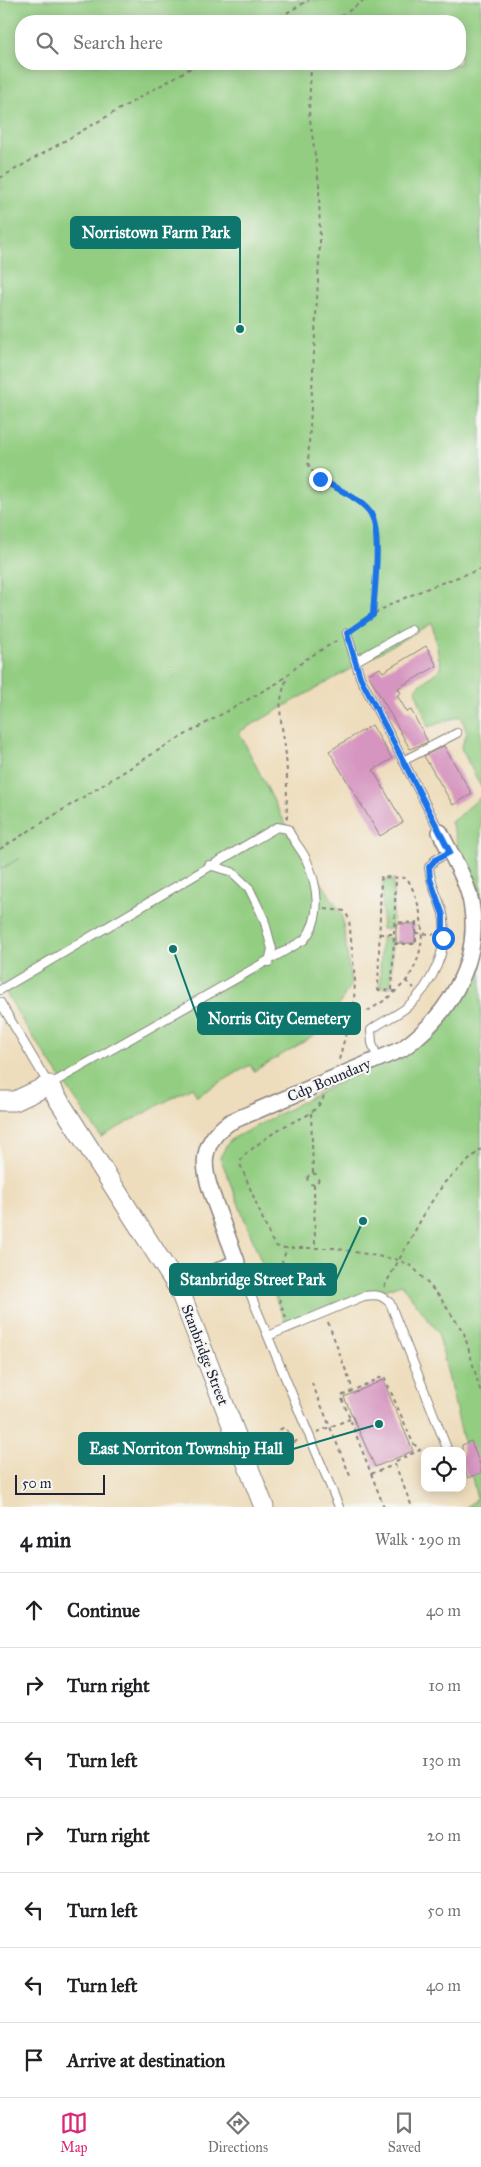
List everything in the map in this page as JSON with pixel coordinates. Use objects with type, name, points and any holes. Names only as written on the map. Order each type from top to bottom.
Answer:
[{"type":"street","name":"Cdp Boundary","points":[[237,1262],[205,1175],[205,1155],[214,1136],[230,1122],[378,1060],[402,1048],[425,1030],[447,1005],[464,974],[472,943],[472,909],[466,885],[440,832]]},
{"type":"street","points":[[0,1101],[15,1101],[49,1085]]},
{"type":"street","name":"Stanbridge Street","points":[[49,1085],[179,1290],[264,1507]]},
{"type":"street","points":[[179,1290],[237,1262]]},
{"type":"lane","points":[[356,661],[411,630]]},
{"type":"lane","points":[[347,633],[360,677],[440,832]]},
{"type":"lane","points":[[404,762],[457,733]]},
{"type":"lane","points":[[0,990],[276,827],[288,829],[306,859],[316,893],[317,908],[313,930],[304,940],[269,962],[49,1085],[0,1002]]},
{"type":"lane","points":[[378,1060],[372,1043],[371,1030],[379,1023],[406,1008],[426,988],[438,964],[443,935],[443,915],[430,879],[429,867],[435,860],[450,852]]},
{"type":"lane","points":[[209,866],[232,872],[249,888],[264,919],[272,949],[269,962]]},
{"type":"lane","points":[[237,1262],[339,1507]]},
{"type":"lane","points":[[268,1336],[364,1296],[380,1295],[390,1303],[446,1447]]},
{"type":"path","points":[[283,15],[309,0]]},
{"type":"path","points":[[343,15],[364,0]]},
{"type":"path","points":[[0,178],[188,70]]},
{"type":"path","points":[[311,70],[308,112],[319,184],[320,244],[308,463],[314,474],[360,504],[370,512],[373,519],[376,545],[373,615]]},
{"type":"path","points":[[0,849],[160,750],[279,682],[306,659],[328,647],[373,615],[424,591],[481,570]]},
{"type":"path","points":[[288,829],[286,757],[279,705],[282,691],[289,675]]},
{"type":"path","points":[[367,1011],[381,1004],[397,991],[412,973],[417,961],[422,934],[420,910],[407,878],[381,877],[378,990],[397,991]]},
{"type":"path","points":[[392,990],[396,877]]},
{"type":"path","points":[[317,908],[345,911],[350,919],[355,980],[354,1002],[336,1068]]},
{"type":"path","points":[[394,944],[416,944],[416,923],[395,922]]},
{"type":"path","points":[[380,934],[394,934]]},
{"type":"path","points":[[416,934],[443,935]]},
{"type":"path","points":[[325,1095],[321,1104],[311,1113],[282,1128],[242,1157],[240,1164],[271,1238],[276,1246],[287,1248],[333,1248],[399,1260],[413,1267],[439,1296],[464,1333],[481,1393]]},
{"type":"path","points":[[311,1113],[313,1173]]},
{"type":"path","points":[[380,1295],[428,1207],[445,1182],[481,1150]]},
{"type":"path","points":[[313,1173],[308,1175],[307,1179],[310,1184],[314,1184]]},
{"type":"path","points":[[313,1173],[318,1176],[314,1184],[315,1247]]},
{"type":"path","points":[[287,1248],[277,1279],[276,1292],[289,1326]]},
{"type":"path","points":[[324,1312],[353,1390]]},
{"type":"path","points":[[384,1507],[341,1396],[384,1376],[413,1443],[420,1450],[394,1462],[412,1507]]},
{"type":"path","points":[[312,1383],[350,1478]]},
{"type":"path","points":[[371,1474],[395,1465]]},
{"type":"green space","points":[[0,0],[481,0],[481,787],[461,748],[467,733],[461,716],[428,727],[415,689],[441,668],[432,623],[239,732],[288,829],[342,915],[351,984],[324,1030],[254,1071],[250,1065],[197,1096],[192,1087],[101,1137],[23,1022],[0,982],[0,870],[20,858],[0,869]]},
{"type":"green space","points":[[481,797],[481,922],[451,822]]},
{"type":"green space","points":[[383,880],[394,880],[392,929],[382,929]]},
{"type":"green space","points":[[381,937],[392,938],[391,987],[380,987]]},
{"type":"green space","points":[[481,960],[481,1507],[466,1507],[477,1499],[438,1332],[401,1284],[287,1327],[220,1157],[230,1140],[440,1029]]},
{"type":"building","points":[[426,646],[437,666],[398,688],[401,693],[397,695],[407,712],[411,710],[428,742],[410,749],[368,674],[380,668],[383,672]]},
{"type":"building","points":[[372,725],[392,759],[373,770],[403,822],[380,836],[329,751]]},
{"type":"building","points":[[444,746],[472,794],[453,805],[424,756]]},
{"type":"building","points":[[396,924],[415,924],[415,943],[396,943]]},
{"type":"building","points":[[383,1380],[413,1451],[375,1467],[344,1397]]},
{"type":"building","points":[[471,1441],[481,1467],[481,1473],[468,1478],[466,1473],[466,1447],[462,1447],[462,1445]]},
{"type":"place","name":"Norristown Farm Park","points":[[240,329]]},
{"type":"place","name":"Norris City Cemetery","points":[[173,949]]},
{"type":"place","name":"Stanbridge Street Park","points":[[363,1221]]},
{"type":"place","name":"East Norriton Township Hall","points":[[379,1424]]},
{"type":"route","points":[[320,479],[366,508],[373,519],[376,570],[373,615],[347,633],[360,677],[450,852],[435,860],[429,867],[430,879],[443,915],[443,938]]}]
